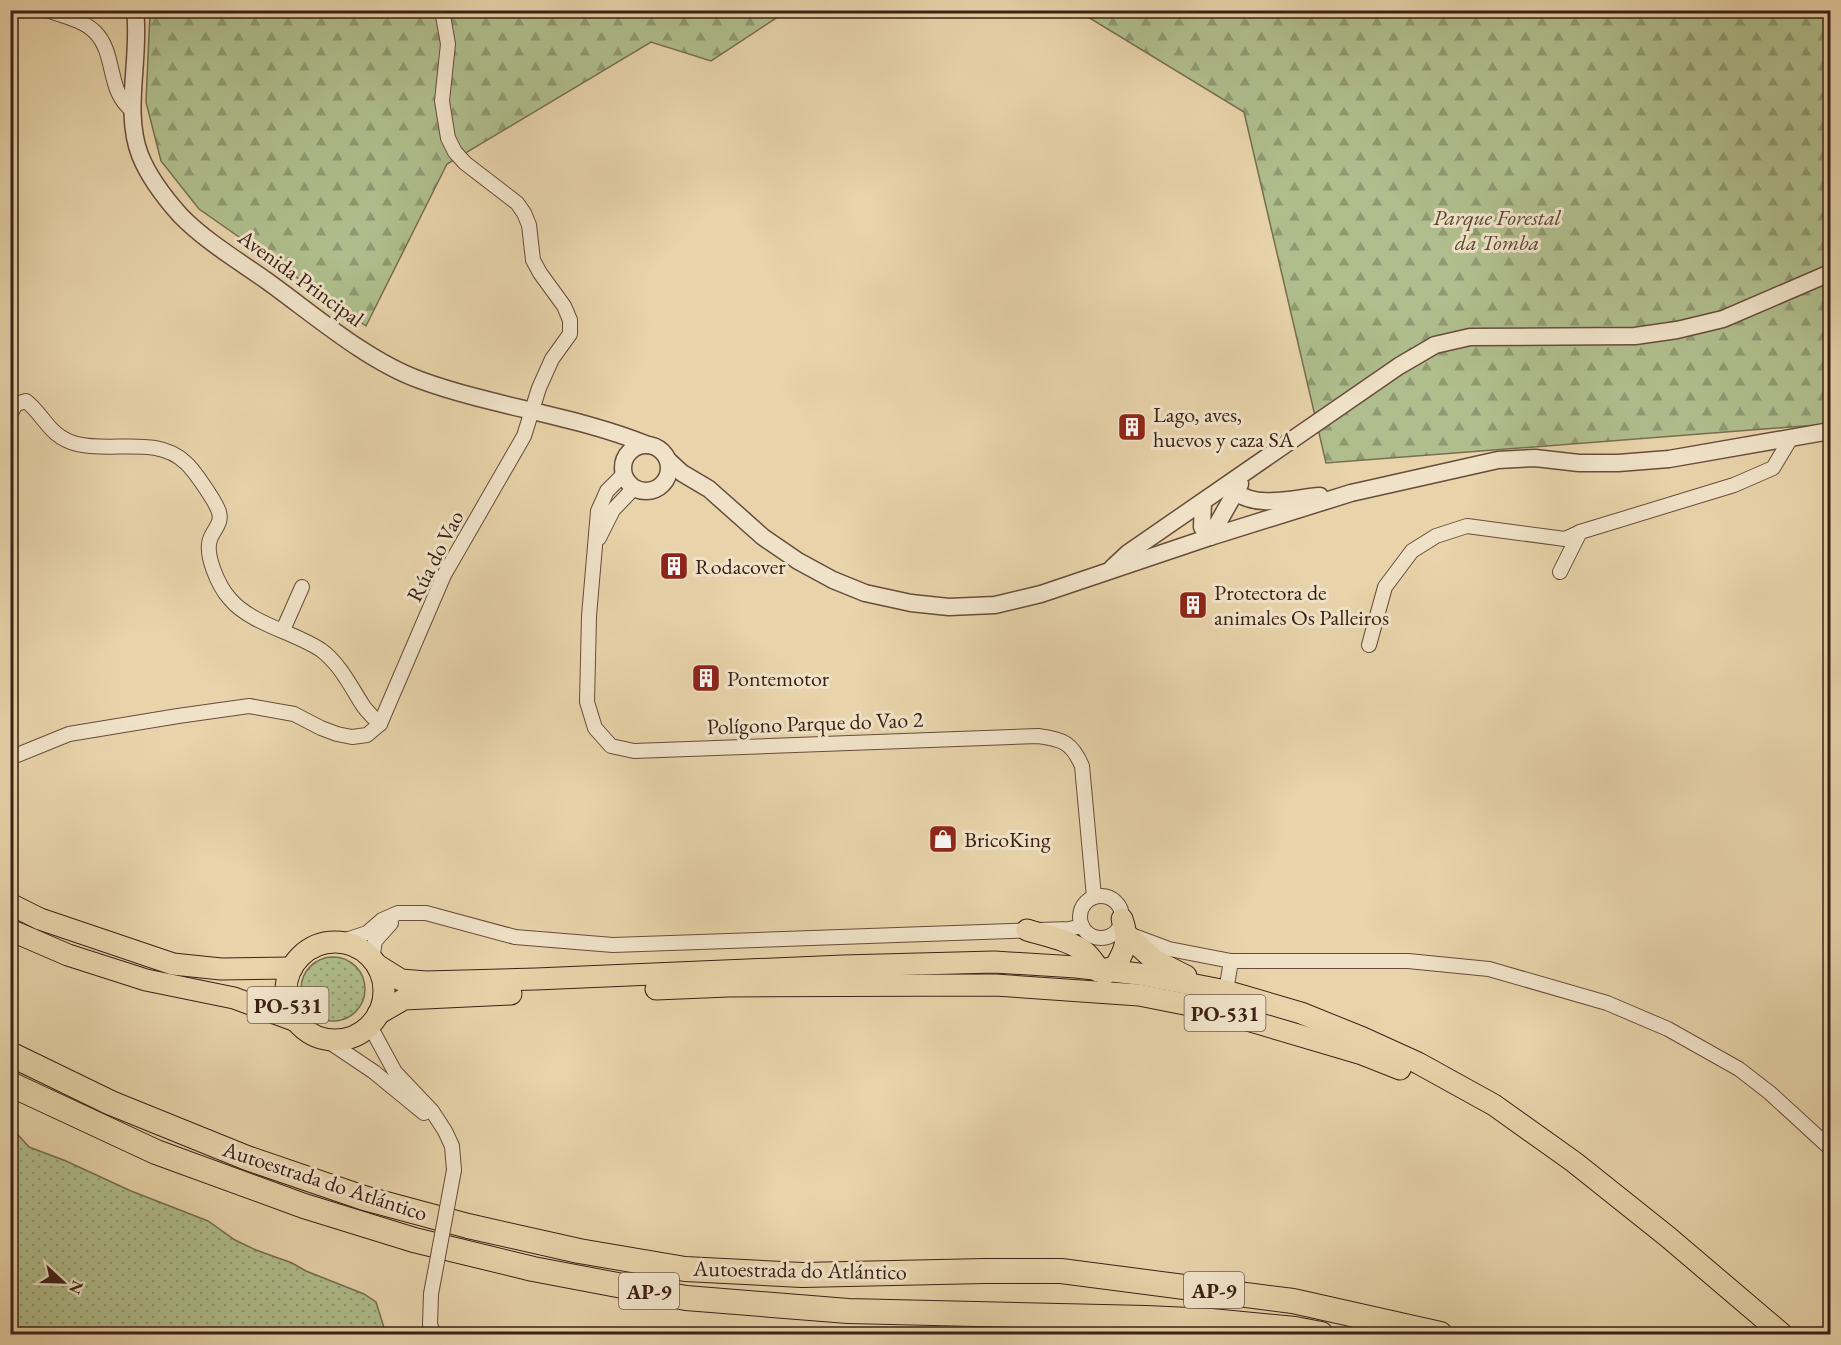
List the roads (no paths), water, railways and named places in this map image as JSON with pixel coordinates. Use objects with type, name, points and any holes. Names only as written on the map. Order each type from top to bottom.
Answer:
[{"type":"highway","name":"Autoestrada do Atlántico","points":[[10,1054],[111,1103],[247,1158],[364,1198],[468,1226],[579,1251],[685,1269],[802,1275],[1062,1271],[1293,1300],[1440,1335]]},
{"type":"highway","name":"Autoestrada do Atlántico","points":[[10,1084],[156,1152],[304,1206],[414,1240],[545,1271],[686,1298],[848,1311],[1146,1317],[1295,1329],[1321,1335]]},
{"type":"main road","name":"PO-531","points":[[10,904],[40,919],[173,964],[221,969],[292,968]]},
{"type":"main road","points":[[592,992],[622,984],[670,980],[886,977],[985,970],[1082,975],[1116,967],[1120,958],[1125,928]]},
{"type":"main road","points":[[1125,928],[1154,960],[1242,1006],[1274,1028]]},
{"type":"main road","name":"PO-531","points":[[10,930],[68,955],[135,976],[234,998],[296,1021],[314,1036],[325,1039],[341,1040],[356,1035],[404,999],[728,986],[1007,986],[1139,995],[1210,1009],[1362,1054],[1423,1079],[1494,1120],[1620,1214],[1763,1335]]},
{"type":"main road","points":[[1027,930],[1071,944],[1087,954],[1100,971]]},
{"type":"main road","name":"PO-531","points":[[296,1021],[289,1009],[286,995],[287,981],[292,968],[300,956],[312,947],[340,942],[352,945],[401,980],[426,982],[536,980],[843,966],[994,962],[1139,974],[1300,1013],[1418,1062],[1494,1105],[1574,1162],[1668,1237],[1782,1335]]},
{"type":"main road","points":[[374,1020],[383,1002],[384,989],[382,977],[375,962]]},
{"type":"street","points":[[47,10],[83,23],[95,32],[105,46],[112,80],[126,106],[134,111]]},
{"type":"street","name":"Avenida Principal","points":[[135,10],[133,125],[140,154],[156,186],[182,217],[207,238],[367,353],[396,370],[439,386],[608,431],[648,444]]},
{"type":"street","name":"Rúa do Vao","points":[[380,724],[444,575],[524,436],[539,388],[552,359],[570,334],[570,320],[564,306],[533,260],[529,225],[524,213],[517,203],[465,163],[455,152],[448,138],[442,101],[448,44],[442,10]]},
{"type":"street","points":[[1109,572],[1128,553],[1399,366],[1435,345],[1470,337],[1635,336],[1677,330],[1723,319],[1830,273]]},
{"type":"street","points":[[10,415],[16,404],[26,401],[52,432],[76,444],[164,449],[187,464],[200,480],[219,512],[218,527],[211,536],[208,547],[211,564],[229,598],[241,609],[323,651],[352,684],[363,705],[380,724],[367,735],[337,734],[294,714],[249,706],[69,734],[10,758]]},
{"type":"street","points":[[608,431],[628,454]]},
{"type":"street","points":[[668,460],[668,474],[665,481],[659,487],[651,490],[642,491],[634,488],[624,474],[623,463],[633,448],[648,444],[656,447],[682,473],[709,489],[763,537],[798,561],[833,580],[865,593],[911,603],[949,607],[995,604],[1041,594],[1210,537],[1351,493],[1498,460],[1535,458],[1579,463],[1649,461],[1830,431]]},
{"type":"street","points":[[1369,645],[1385,587],[1412,552],[1436,536],[1467,526],[1565,538],[1734,485],[1773,468],[1791,438]]},
{"type":"street","points":[[1210,537],[1249,471]]},
{"type":"street","name":"Polígono Parque do Vao 2","points":[[624,474],[607,491],[598,511],[589,616],[587,702],[595,728],[612,746],[634,751],[1038,736],[1056,738],[1074,748],[1082,766],[1094,897]]},
{"type":"street","points":[[665,481],[709,489]]},
{"type":"street","points":[[595,545],[613,510],[634,488]]},
{"type":"street","points":[[1235,492],[1245,499],[1266,502],[1351,493]]},
{"type":"street","points":[[1203,502],[1202,527],[1210,537]]},
{"type":"street","points":[[1560,572],[1580,532]]},
{"type":"street","points":[[283,630],[302,586]]},
{"type":"street","points":[[1125,928],[1119,905],[1114,900],[1101,896],[1094,897],[1083,906],[1080,913],[1082,927],[1092,936],[1105,937],[1125,928],[1169,949],[1231,961],[1407,961],[1489,969],[1607,1004],[1668,1029],[1739,1069],[1770,1093],[1830,1148]]},
{"type":"street","points":[[340,942],[367,933],[382,920],[398,913],[408,912],[426,912],[515,937],[613,945],[1082,927]]},
{"type":"street","points":[[375,962],[375,941],[383,930],[408,912]]},
{"type":"street","points":[[1217,992],[1231,961]]},
{"type":"street","points":[[374,1020],[395,1072],[432,1111],[452,1146],[454,1170],[431,1294],[430,1325],[434,1335]]},
{"type":"street","points":[[325,1039],[374,1072],[445,1131]]},
{"type":"place","name":"Lago, aves, huevos y caza SA","points":[[1132,427]]},
{"type":"place","name":"Rodacover","points":[[674,566]]},
{"type":"place","name":"Protectora de animales Os Palleiros","points":[[1193,605]]},
{"type":"place","name":"Pontemotor","points":[[706,678]]},
{"type":"place","name":"BricoKing","points":[[943,839]]},
{"type":"park label","name":"Parque Forestal da Tomba","points":[[1497,230]]}]
